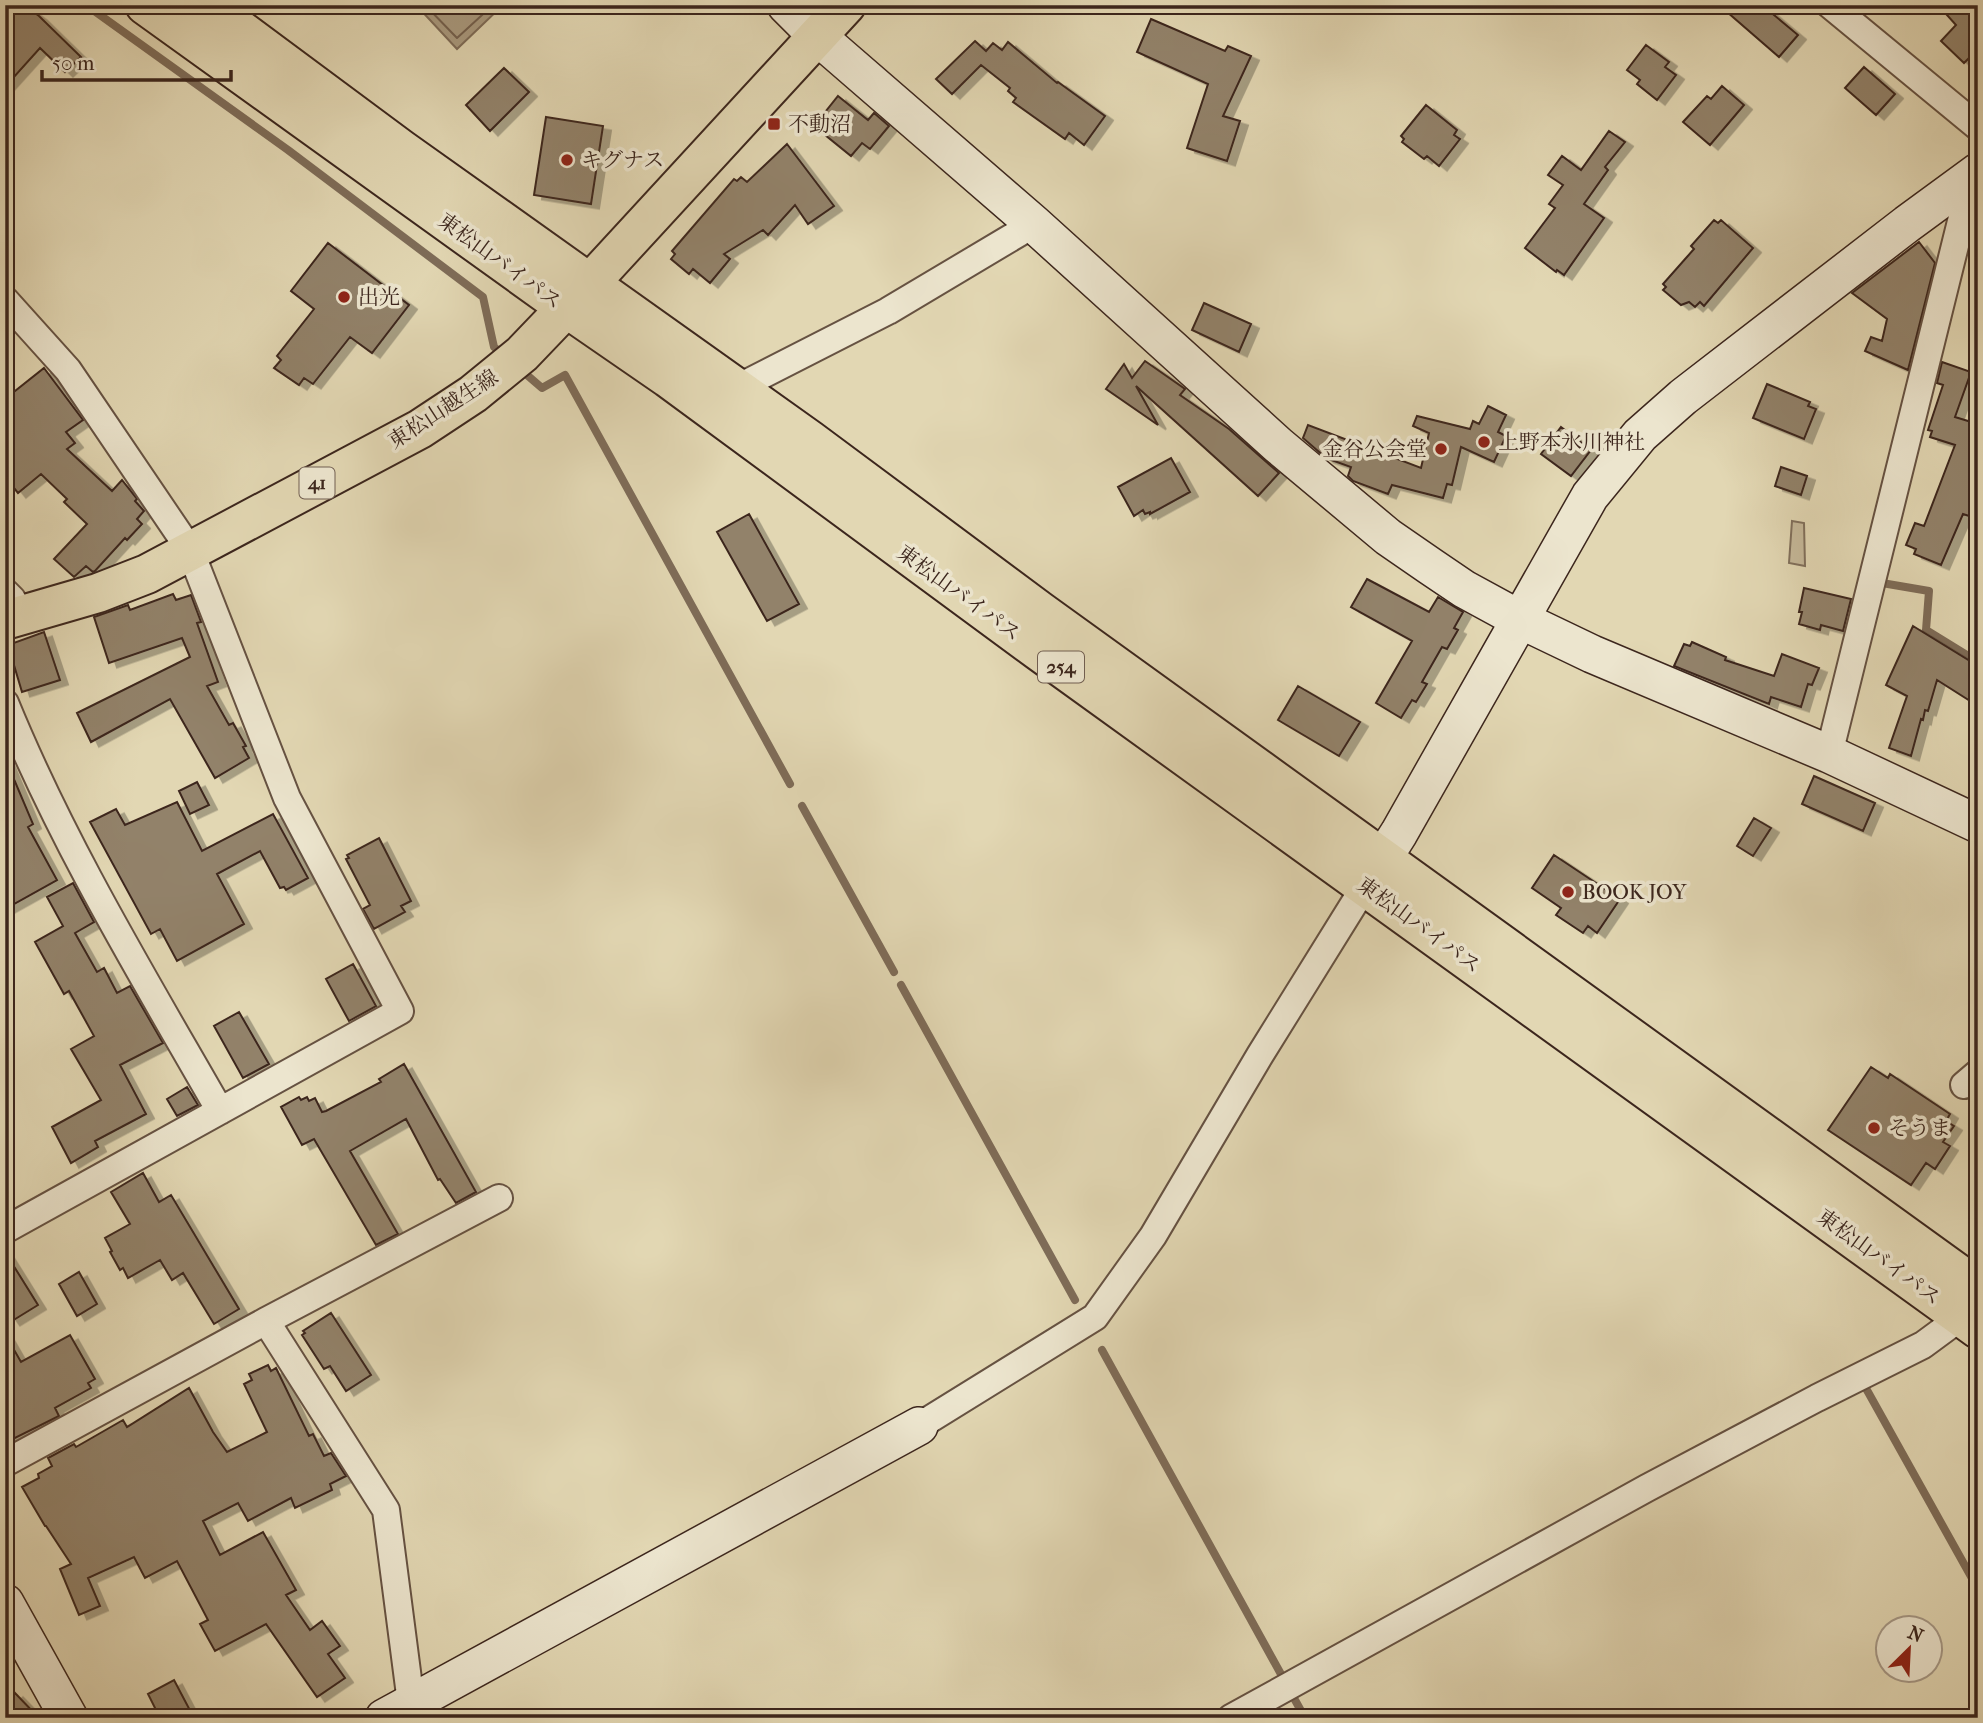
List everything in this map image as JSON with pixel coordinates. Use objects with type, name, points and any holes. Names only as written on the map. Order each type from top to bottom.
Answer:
[{"type":"main road","name":"東松山バイパス","points":[[145,5],[577,295],[737,388],[1040,611],[1374,872],[1972,1311]]},
{"type":"main road","name":"東松山バイパス","points":[[207,5],[401,149],[577,295],[668,377],[902,551],[1374,872]]},
{"type":"main road","name":"東松山越生線","points":[[11,610],[98,593],[147,573],[420,429],[474,394],[522,354],[846,5]]},
{"type":"street","points":[[786,5],[817,36],[1034,224],[1278,445],[1388,537],[1464,589],[1521,620],[1638,674],[1829,754],[1978,824]]},
{"type":"street","points":[[1830,5],[1978,127]]},
{"type":"street","points":[[266,1321],[386,1510],[403,1712],[919,1426],[1095,1317],[1153,1237],[1260,1055],[1374,872],[1590,496],[1615,463],[1640,435],[1683,397],[1975,175]]},
{"type":"street","points":[[1829,754],[1975,175]]},
{"type":"street","points":[[737,388],[888,312],[1034,224]]},
{"type":"street","points":[[5,300],[68,370],[190,550],[287,798],[400,1012],[5,1230]]},
{"type":"street","points":[[5,703],[79,859],[220,1111]]},
{"type":"street","points":[[5,1463],[499,1198]]},
{"type":"street","points":[[1231,1718],[1647,1488],[1923,1345],[1972,1311]]},
{"type":"street","points":[[5,1603],[69,1718]]},
{"type":"shaded area","points":[[1792,521],[1804,523],[1805,566],[1789,563]]},
{"type":"water","points":[[416,5],[503,5],[457,49]]},
{"type":"building","points":[[16,5],[24,5],[39,16],[81,57],[65,72],[40,48],[5,87],[5,19]]},
{"type":"building","points":[[1719,5],[1762,5],[1798,35],[1779,57]]},
{"type":"building","points":[[1938,5],[1978,5],[1978,49],[1964,63],[1941,41],[1956,25]]},
{"type":"building","points":[[1151,19],[1225,51],[1228,46],[1251,56],[1223,116],[1240,121],[1227,161],[1187,148],[1208,84],[1137,52]]},
{"type":"building","points":[[975,41],[986,51],[993,43],[1002,50],[1008,42],[1057,83],[1105,116],[1084,145],[1069,133],[1065,139],[1013,102],[1016,98],[1008,91],[1010,88],[981,65],[952,94],[936,79]]},
{"type":"building","points":[[1646,45],[1669,62],[1665,67],[1676,75],[1657,100],[1637,84],[1640,80],[1627,70]]},
{"type":"building","points":[[1864,67],[1895,94],[1876,115],[1845,88]]},
{"type":"building","points":[[504,68],[529,92],[490,131],[466,105]]},
{"type":"building","points":[[1722,86],[1744,105],[1710,145],[1683,122],[1707,96],[1711,99]]},
{"type":"building","points":[[838,96],[868,120],[874,113],[889,126],[870,149],[862,143],[851,156],[814,126]]},
{"type":"building","points":[[1426,105],[1457,130],[1454,135],[1460,139],[1439,166],[1427,156],[1424,159],[1402,142],[1404,139],[1401,136]]},
{"type":"building","points":[[546,117],[603,126],[591,204],[534,195]]},
{"type":"building","points":[[1609,131],[1625,142],[1605,167],[1608,170],[1584,204],[1604,218],[1564,275],[1525,248],[1555,208],[1549,204],[1563,185],[1548,175],[1562,156],[1581,170]]},
{"type":"building","points":[[787,144],[834,206],[808,224],[795,205],[768,235],[763,230],[724,254],[730,259],[710,283],[693,269],[689,274],[671,259],[675,254],[672,251],[734,179],[737,181],[741,177],[747,182]]},
{"type":"building","points":[[1714,220],[1718,223],[1721,220],[1753,248],[1704,306],[1700,302],[1695,307],[1689,302],[1681,305],[1663,290],[1666,287],[1663,284],[1694,249],[1691,246]]},
{"type":"building","points":[[1919,242],[1935,263],[1908,370],[1865,351],[1871,337],[1882,341],[1887,319],[1852,293]]},
{"type":"building","points":[[328,243],[409,305],[372,353],[350,337],[313,384],[304,378],[299,385],[274,368],[281,360],[277,356],[314,309],[291,291]]},
{"type":"building","points":[[1204,303],[1251,324],[1239,352],[1192,330]]},
{"type":"building","points":[[1145,361],[1185,389],[1180,395],[1229,429],[1279,473],[1258,496],[1136,386],[1158,425],[1106,389],[1124,364],[1132,378]]},
{"type":"building","points":[[1942,362],[1971,372],[1955,417],[1978,424],[1978,511],[1971,509],[1969,516],[1963,514],[1941,565],[1914,554],[1916,549],[1906,545],[1915,523],[1924,526],[1955,445],[1930,437],[1932,431],[1928,430],[1943,385],[1937,383]]},
{"type":"building","points":[[44,368],[83,420],[66,432],[75,443],[67,449],[112,491],[122,480],[144,511],[137,519],[142,524],[127,540],[125,538],[95,571],[86,566],[74,577],[54,559],[87,524],[64,502],[67,499],[41,474],[18,493],[5,477],[5,399]]},
{"type":"building","points":[[1767,384],[1810,402],[1808,406],[1816,409],[1804,439],[1753,418]]},
{"type":"building","points":[[1488,406],[1506,415],[1498,432],[1506,436],[1494,462],[1461,447],[1452,485],[1447,484],[1443,498],[1392,485],[1388,494],[1353,481],[1348,476],[1351,467],[1326,458],[1303,438],[1308,425],[1421,468],[1429,433],[1413,426],[1417,416],[1470,429],[1473,421],[1479,424]]},
{"type":"building","points":[[1561,427],[1591,450],[1571,476],[1541,454]]},
{"type":"building","points":[[1171,458],[1190,492],[1150,514],[1145,514],[1143,510],[1134,516],[1118,487]]},
{"type":"building","points":[[1781,467],[1807,476],[1801,495],[1775,486]]},
{"type":"building","points":[[749,514],[799,604],[767,621],[717,532]]},
{"type":"building","points":[[1367,579],[1429,612],[1438,597],[1463,612],[1454,628],[1458,630],[1447,649],[1442,647],[1422,682],[1427,684],[1416,702],[1412,700],[1401,718],[1376,703],[1412,641],[1351,607]]},
{"type":"building","points":[[1804,588],[1851,599],[1843,631],[1821,625],[1820,630],[1799,624]]},
{"type":"building","points":[[173,594],[176,600],[191,595],[201,622],[197,623],[218,682],[207,686],[229,725],[233,723],[246,746],[243,747],[249,758],[215,778],[170,699],[91,742],[77,713],[190,657],[182,638],[109,663],[94,617],[128,605],[130,610]]},
{"type":"building","points":[[1913,626],[1978,666],[1978,706],[1937,680],[1928,711],[1925,710],[1923,720],[1921,719],[1911,756],[1889,748],[1907,696],[1886,685]]},
{"type":"building","points":[[44,632],[60,680],[22,692],[8,645]]},
{"type":"building","points":[[1692,642],[1726,657],[1725,660],[1774,676],[1782,654],[1819,668],[1812,685],[1808,684],[1801,707],[1771,697],[1769,704],[1674,666],[1684,644],[1690,646]]},
{"type":"building","points":[[1298,686],[1360,722],[1339,756],[1278,720]]},
{"type":"building","points":[[5,758],[33,824],[28,827],[57,880],[5,909]]},
{"type":"building","points":[[1814,776],[1875,803],[1863,831],[1802,804]]},
{"type":"building","points":[[197,782],[209,805],[190,814],[179,791]]},
{"type":"building","points":[[177,802],[202,851],[273,814],[308,878],[286,890],[284,887],[280,888],[260,851],[217,874],[244,924],[177,961],[160,929],[151,934],[90,822],[116,809],[125,825]]},
{"type":"building","points":[[1754,818],[1771,828],[1753,856],[1737,846]]},
{"type":"building","points":[[379,838],[411,901],[401,906],[405,912],[374,929],[363,909],[370,905],[346,859],[349,858],[347,855]]},
{"type":"building","points":[[1554,855],[1620,899],[1597,933],[1588,926],[1583,933],[1556,915],[1561,908],[1532,888]]},
{"type":"building","points":[[73,883],[94,922],[75,933],[97,972],[104,968],[117,993],[130,986],[163,1043],[120,1065],[146,1114],[95,1141],[98,1147],[71,1163],[52,1127],[101,1100],[71,1049],[94,1036],[69,991],[64,994],[35,942],[63,926],[47,897]]},
{"type":"building","points":[[353,964],[376,1006],[349,1021],[326,979]]},
{"type":"building","points":[[239,1012],[269,1064],[243,1078],[214,1026]]},
{"type":"building","points":[[404,1064],[476,1192],[456,1203],[440,1179],[438,1180],[406,1119],[350,1151],[398,1234],[376,1245],[314,1139],[302,1145],[281,1107],[299,1097],[301,1100],[307,1097],[309,1101],[315,1098],[322,1112],[326,1111],[381,1082],[379,1079]]},
{"type":"building","points":[[1871,1067],[1888,1078],[1890,1074],[1950,1114],[1946,1121],[1954,1126],[1943,1142],[1950,1146],[1935,1169],[1926,1163],[1911,1185],[1828,1130]]},
{"type":"building","points":[[187,1087],[198,1105],[177,1116],[167,1099]]},
{"type":"building","points":[[143,1173],[159,1202],[171,1195],[239,1309],[214,1324],[183,1273],[172,1280],[160,1260],[128,1278],[110,1252],[112,1251],[105,1238],[130,1224],[111,1192]]},
{"type":"building","points":[[5,1252],[38,1305],[12,1321],[5,1311]]},
{"type":"building","points":[[79,1272],[97,1304],[77,1316],[59,1284]]},
{"type":"building","points":[[331,1313],[371,1375],[346,1391],[330,1366],[324,1369],[302,1335],[305,1333],[303,1331]]},
{"type":"building","points":[[5,1334],[21,1362],[70,1335],[95,1379],[88,1383],[91,1388],[55,1408],[59,1416],[5,1443]]},
{"type":"building","points":[[268,1365],[271,1371],[276,1368],[309,1436],[313,1434],[324,1456],[331,1453],[346,1476],[330,1484],[332,1490],[295,1508],[291,1498],[248,1521],[238,1503],[203,1521],[220,1555],[263,1532],[296,1590],[286,1595],[310,1630],[322,1621],[340,1646],[328,1654],[345,1678],[317,1697],[266,1624],[215,1651],[200,1624],[208,1620],[177,1561],[145,1578],[134,1557],[88,1578],[100,1606],[79,1615],[60,1569],[71,1564],[22,1487],[39,1478],[38,1474],[52,1466],[48,1458],[74,1444],[76,1447],[123,1420],[127,1427],[189,1388],[227,1452],[267,1432],[244,1384],[252,1380],[249,1374]]},
{"type":"building","points":[[174,1680],[194,1718],[160,1718],[148,1694]]},
{"type":"building","points":[[15,1693],[39,1718],[5,1718],[5,1702]]},
{"type":"waterway","points":[[86,5],[288,150],[483,297],[494,347],[505,356]]},
{"type":"waterway","points":[[520,369],[542,388],[565,375],[790,784]]},
{"type":"waterway","points":[[1883,576],[1882,583],[1929,591],[1926,630],[1978,662]]},
{"type":"waterway","points":[[802,806],[894,972]]},
{"type":"waterway","points":[[901,985],[1075,1300]]},
{"type":"waterway","points":[[1102,1350],[1282,1676]]},
{"type":"waterway","points":[[1863,1383],[1978,1589]]},
{"type":"waterway","points":[[1295,1700],[1305,1718]]},
{"type":"place","name":"不動沼","points":[[774,124]]},
{"type":"place","name":"キグナス","points":[[567,160]]},
{"type":"place","name":"出光","points":[[344,297]]},
{"type":"place","name":"上野本氷川神社","points":[[1484,442]]},
{"type":"place","name":"金谷公会堂","points":[[1441,449]]},
{"type":"place","name":"BOOK JOY","points":[[1568,892]]},
{"type":"place","name":"そうま","points":[[1874,1128]]}]
